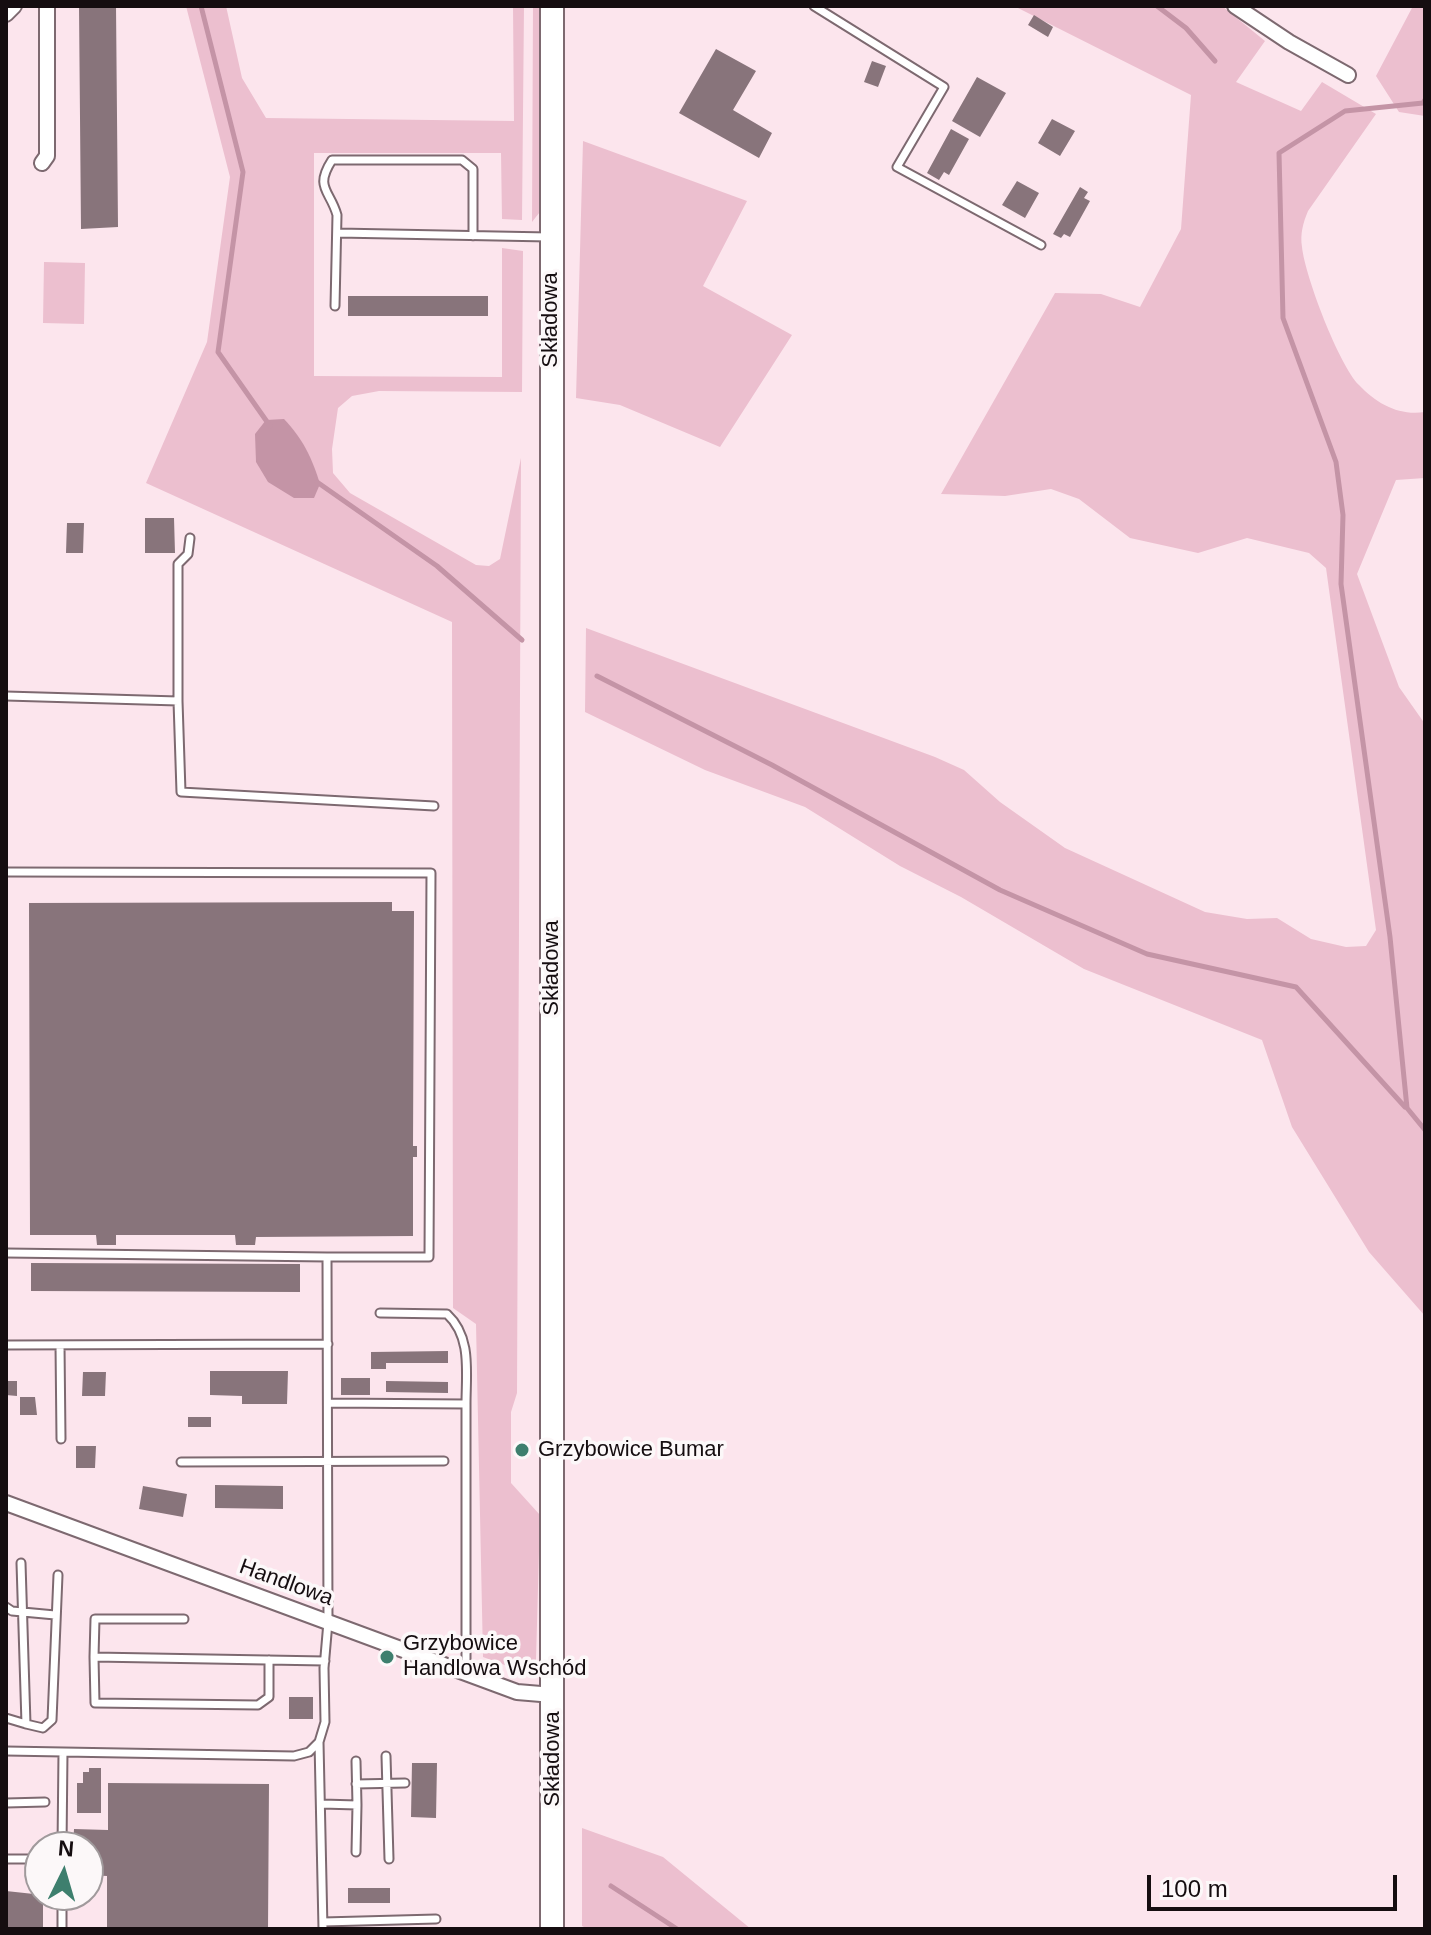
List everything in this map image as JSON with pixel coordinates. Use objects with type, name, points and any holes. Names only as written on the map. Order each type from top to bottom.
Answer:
[{"type":"main road","name":"Składowa","points":[[552,6],[552,1929]]},
{"type":"street","points":[[6,14],[14,6]]},
{"type":"street","points":[[42,163],[47,156],[47,6]]},
{"type":"street","points":[[1235,6],[1289,42],[1348,75]]},
{"type":"street","name":"Handlowa","points":[[6,1503],[517,1692],[553,1695]]},
{"type":"lane","points":[[814,6],[944,87],[897,167],[1041,245]]},
{"type":"lane","points":[[335,306],[338,233],[334,205],[323,190],[324,173],[332,160],[462,160],[473,169],[473,236]]},
{"type":"lane","points":[[338,233],[551,237]]},
{"type":"lane","points":[[190,538],[188,554],[178,564],[181,792],[434,806]]},
{"type":"lane","points":[[6,696],[178,701]]},
{"type":"lane","points":[[6,872],[431,873],[429,1257],[6,1253]]},
{"type":"lane","points":[[327,1257],[328,1622],[325,1722],[319,1742],[323,1926],[436,1919]]},
{"type":"lane","points":[[380,1313],[447,1314],[458,1325],[466,1345],[466,1673]]},
{"type":"lane","points":[[6,1345],[328,1344]]},
{"type":"lane","points":[[60,1345],[61,1439]]},
{"type":"lane","points":[[328,1403],[466,1404]]},
{"type":"lane","points":[[181,1462],[444,1461]]},
{"type":"lane","points":[[21,1563],[26,1724]]},
{"type":"lane","points":[[6,1718],[43,1728],[52,1720],[58,1575]]},
{"type":"lane","points":[[6,1607],[55,1615]]},
{"type":"lane","points":[[184,1619],[95,1619],[95,1703],[258,1705],[269,1697],[269,1660]]},
{"type":"lane","points":[[94,1657],[325,1661]]},
{"type":"lane","points":[[6,1751],[294,1756],[309,1752],[319,1742]]},
{"type":"lane","points":[[62,1831],[63,1752]]},
{"type":"lane","points":[[386,1756],[389,1859]]},
{"type":"lane","points":[[356,1761],[356,1852]]},
{"type":"lane","points":[[356,1784],[405,1783]]},
{"type":"lane","points":[[6,1803],[45,1802]]},
{"type":"lane","points":[[322,1804],[357,1805]]},
{"type":"shaded area","points":[[186,6],[226,6],[242,78],[266,118],[514,121],[513,6],[524,6],[522,220],[502,219],[501,153],[314,153],[314,376],[502,377],[502,248],[523,251],[522,392],[379,391],[352,396],[338,408],[332,449],[333,473],[350,493],[476,565],[489,566],[500,559],[521,458],[517,1393],[511,1412],[511,1483],[540,1515],[536,1660],[521,1671],[483,1657],[476,1324],[453,1308],[452,622],[146,483],[207,342],[230,177]]},
{"type":"shaded area","points":[[533,6],[543,6],[543,208],[532,222]]},
{"type":"shaded area","points":[[1014,6],[1222,6],[1265,41],[1236,82],[1301,111],[1322,82],[1376,114],[1308,211],[1301,242],[1316,298],[1351,375],[1366,392],[1389,407],[1406,412],[1425,412],[1425,478],[1396,480],[1357,574],[1399,687],[1425,724],[1425,1316],[1369,1252],[1292,1127],[1262,1040],[1084,969],[961,897],[900,866],[805,807],[705,770],[585,712],[586,628],[964,770],[1000,802],[1065,848],[1205,912],[1247,919],[1277,918],[1311,939],[1346,947],[1366,946],[1376,930],[1326,568],[1309,553],[1247,538],[1198,553],[1130,538],[1079,499],[1051,489],[1005,496],[941,494],[1055,293],[1101,294],[1140,307],[1181,229],[1191,95]]},
{"type":"shaded area","points":[[1413,6],[1425,6],[1425,116],[1399,112],[1376,76]]},
{"type":"shaded area","points":[[583,141],[747,201],[703,286],[792,335],[720,447],[620,405],[576,398]]},
{"type":"shaded area","points":[[44,262],[85,263],[84,324],[43,323]]},
{"type":"shaded area","points":[[284,419],[302,442],[314,466],[320,484],[314,498],[294,498],[268,482],[256,462],[255,434],[266,420]]},
{"type":"shaded area","points":[[582,1828],[663,1857],[751,1929],[588,1929],[582,1926]]},
{"type":"building","points":[[79,6],[116,6],[118,227],[81,229]]},
{"type":"building","points":[[1034,15],[1053,27],[1048,37],[1028,25]]},
{"type":"building","points":[[716,49],[756,71],[733,110],[772,133],[759,158],[679,113]]},
{"type":"building","points":[[872,61],[886,66],[878,87],[864,82]]},
{"type":"building","points":[[977,77],[1006,93],[980,137],[952,121]]},
{"type":"building","points":[[1052,119],[1075,131],[1060,156],[1038,143]]},
{"type":"building","points":[[951,129],[969,139],[949,175],[944,172],[939,180],[927,173]]},
{"type":"building","points":[[1017,181],[1039,193],[1025,218],[1002,205]]},
{"type":"building","points":[[1080,187],[1088,192],[1084,198],[1090,201],[1070,237],[1064,234],[1061,238],[1053,234]]},
{"type":"building","points":[[348,296],[488,296],[488,316],[348,316]]},
{"type":"building","points":[[145,518],[174,518],[175,553],[145,553]]},
{"type":"building","points":[[67,523],[84,523],[83,553],[66,553]]},
{"type":"building","points":[[392,902],[392,911],[414,911],[413,1146],[417,1146],[417,1157],[413,1157],[413,1236],[256,1237],[255,1245],[236,1245],[235,1235],[116,1235],[116,1245],[97,1245],[96,1235],[30,1235],[29,903]]},
{"type":"building","points":[[31,1263],[300,1264],[300,1292],[31,1291]]},
{"type":"building","points":[[448,1351],[448,1363],[386,1363],[386,1369],[371,1369],[371,1352]]},
{"type":"building","points":[[210,1371],[288,1371],[287,1404],[242,1404],[242,1396],[210,1395]]},
{"type":"building","points":[[83,1372],[106,1372],[105,1396],[82,1396]]},
{"type":"building","points":[[341,1378],[370,1378],[370,1395],[341,1395]]},
{"type":"building","points":[[6,1381],[17,1381],[17,1396],[6,1395]]},
{"type":"building","points":[[386,1381],[448,1382],[448,1393],[386,1392]]},
{"type":"building","points":[[20,1397],[35,1397],[37,1415],[20,1415]]},
{"type":"building","points":[[188,1417],[211,1417],[211,1427],[188,1427]]},
{"type":"building","points":[[76,1446],[96,1446],[95,1468],[76,1468]]},
{"type":"building","points":[[215,1485],[283,1486],[283,1509],[215,1508]]},
{"type":"building","points":[[143,1486],[187,1494],[183,1517],[139,1509]]},
{"type":"building","points":[[289,1697],[313,1697],[313,1719],[289,1719]]},
{"type":"building","points":[[412,1763],[437,1763],[436,1818],[411,1817]]},
{"type":"building","points":[[89,1768],[101,1768],[101,1813],[77,1813],[77,1783],[83,1783],[83,1772],[89,1772]]},
{"type":"building","points":[[108,1783],[269,1784],[268,1929],[107,1929],[104,1831],[74,1831],[108,1830]]},
{"type":"building","points":[[348,1888],[390,1888],[390,1903],[348,1903]]},
{"type":"building","points":[[6,1891],[24,1893],[24,1911],[43,1911],[43,1929],[6,1929]]},
{"type":"waterway","points":[[201,6],[243,172],[218,352],[270,426]]},
{"type":"waterway","points":[[1157,6],[1186,28],[1215,61]]},
{"type":"waterway","points":[[1425,100],[1423,103],[1345,111],[1279,153],[1283,318],[1336,462],[1343,515],[1341,584],[1390,937],[1407,1108],[1425,1130]]},
{"type":"waterway","points":[[317,482],[437,566],[522,640]]},
{"type":"waterway","points":[[597,676],[772,765],[1000,890],[1147,954],[1296,987],[1405,1107]]},
{"type":"waterway","points":[[611,1886],[677,1929]]},
{"type":"place","name":"Grzybowice Bumar","points":[[522,1450]]},
{"type":"place","name":"Grzybowice Handlowa Wschód","points":[[387,1657]]}]
